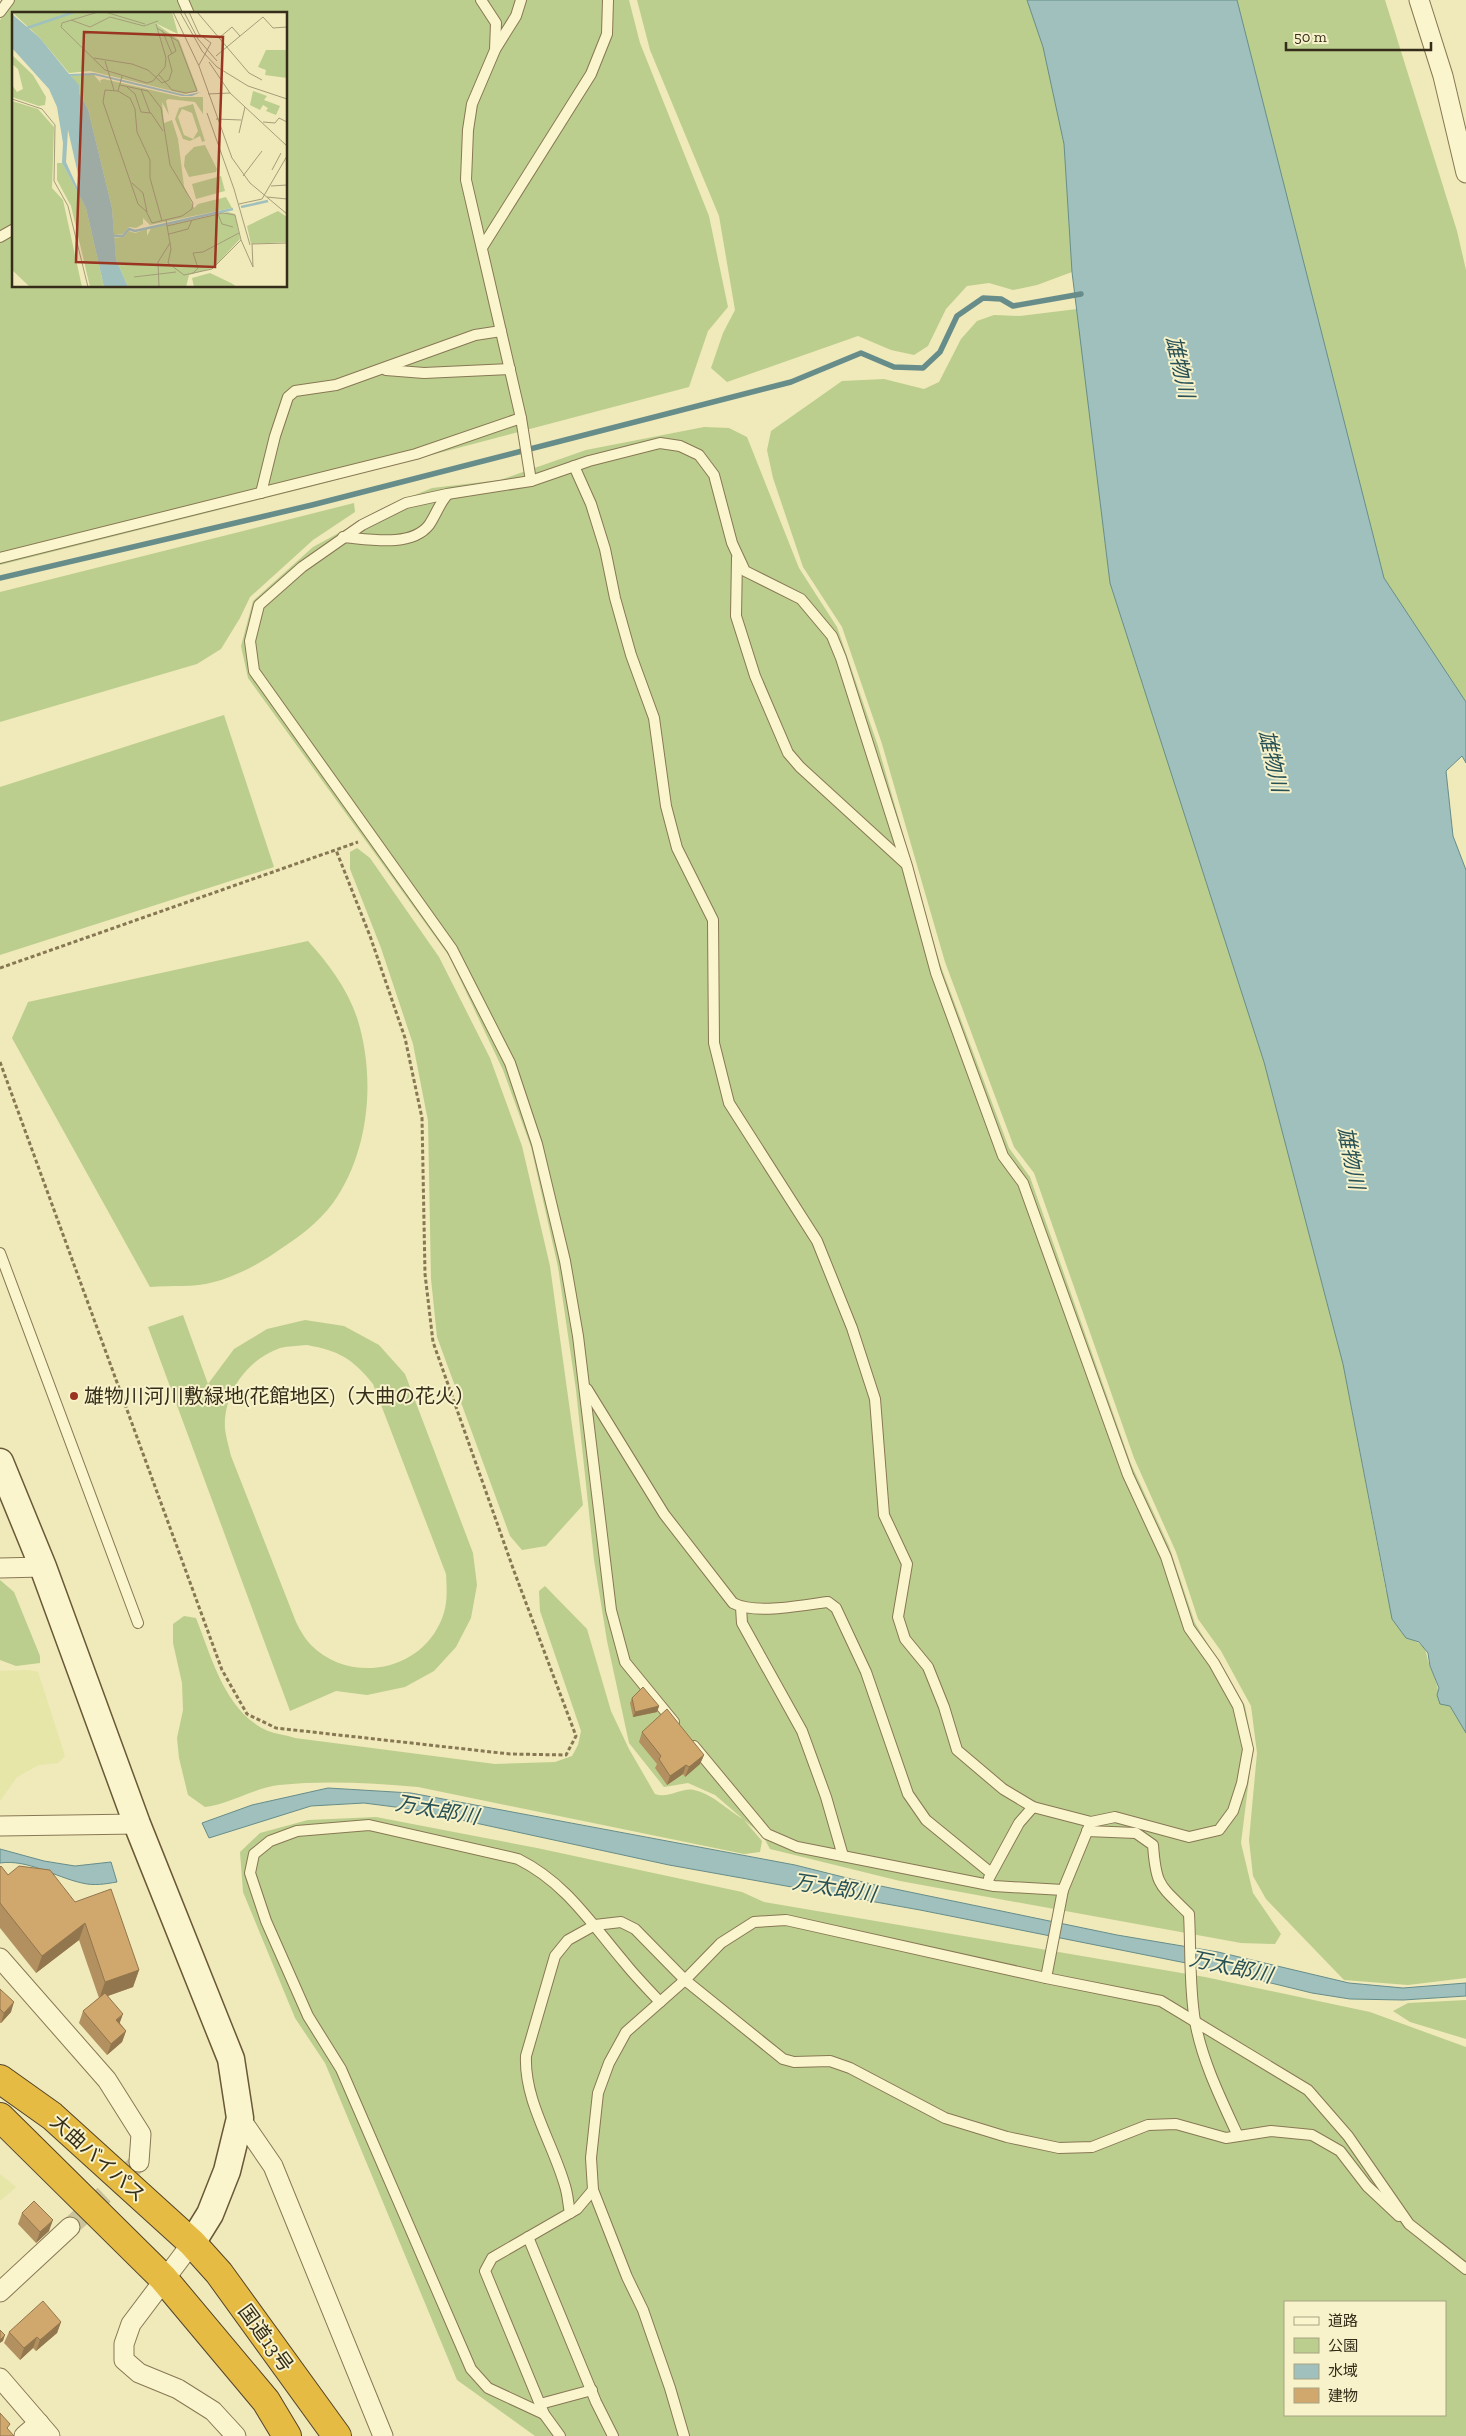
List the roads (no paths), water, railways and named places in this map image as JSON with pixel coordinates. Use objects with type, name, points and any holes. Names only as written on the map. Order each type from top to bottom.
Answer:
[{"type":"highway","name":"大曲バイパス","points":[[0,2079],[52,2116],[192,2243]]},
{"type":"highway","name":"大曲バイパス","points":[[0,2117],[163,2278]]},
{"type":"highway","name":"国道13号","points":[[192,2243],[219,2273],[337,2436]]},
{"type":"highway","name":"国道13号","points":[[163,2278],[266,2402],[287,2436]]},
{"type":"street","points":[[1419,0],[1443,76],[1466,173]]},
{"type":"street","points":[[0,1462],[43,1567],[137,1824],[231,2059],[240,2118],[227,2171],[210,2214],[192,2243],[163,2278],[131,2324],[124,2344],[124,2360],[139,2373],[178,2389],[213,2411],[236,2436]]},
{"type":"street","points":[[0,1568],[43,1567]]},
{"type":"street","points":[[0,1826],[137,1824]]},
{"type":"street","points":[[0,1958],[107,2080],[141,2134],[140,2162]]},
{"type":"street","points":[[240,2118],[273,2166],[383,2436]]},
{"type":"street","points":[[0,2292],[70,2227]]},
{"type":"street","points":[[0,2378],[45,2429],[24,2436]]},
{"type":"lane","points":[[0,12],[9,0]]},
{"type":"lane","points":[[183,0],[188,12]]},
{"type":"lane","points":[[481,0],[496,23],[495,50]]},
{"type":"lane","points":[[521,0],[516,16],[495,50],[472,104],[468,130],[466,180],[483,246],[521,418],[531,479]]},
{"type":"lane","points":[[483,246],[591,74],[607,34],[608,0]]},
{"type":"lane","points":[[0,237],[12,230]]},
{"type":"lane","points":[[261,493],[275,436],[288,397],[295,391],[336,385],[475,335],[501,331]]},
{"type":"lane","points":[[382,370],[424,373],[510,369]]},
{"type":"lane","points":[[0,558],[416,454],[521,418]]},
{"type":"lane","points":[[1046,1978],[1063,1891],[1089,1827],[1115,1817],[1189,1837],[1219,1830],[1233,1811],[1242,1783],[1248,1749],[1238,1706],[1214,1663],[1189,1628],[1166,1556],[1128,1475],[1024,1182],[1003,1156],[936,973],[907,866],[841,658],[832,636],[801,599],[745,571],[732,543],[714,475],[699,454],[680,446],[660,443],[531,479],[406,503],[342,537],[282,584],[259,605],[250,641],[254,671],[452,950],[510,1063],[537,1144],[565,1261],[584,1385],[610,1610],[625,1662],[767,1834],[797,1847],[986,1885],[1063,1891]]},
{"type":"lane","points":[[574,466],[591,504],[605,549],[615,598],[631,655],[654,718],[666,806],[677,848],[712,920],[714,1044],[729,1103],[817,1241],[852,1328],[875,1400],[884,1515],[907,1564],[898,1617],[905,1639],[928,1667],[944,1707],[957,1750],[1003,1788],[1033,1807],[1089,1827],[1136,1833],[1153,1844],[1154,1868],[1161,1887],[1189,1914],[1191,1994],[1195,2021],[1200,2043],[1218,2094],[1238,2136]]},
{"type":"lane","points":[[342,537],[386,540],[414,537],[428,525],[438,504],[447,494]]},
{"type":"lane","points":[[737,554],[736,616],[756,676],[788,753],[800,767],[907,866]]},
{"type":"lane","points":[[0,1253],[138,1623]]},
{"type":"lane","points":[[0,1265],[10,1280]]},
{"type":"lane","points":[[584,1385],[664,1514],[733,1603],[741,1608],[766,1608],[828,1602],[836,1608],[866,1672],[908,1794],[926,1820],[991,1873]]},
{"type":"lane","points":[[741,1608],[742,1623],[802,1731],[826,1797],[843,1856]]},
{"type":"lane","points":[[986,1885],[1019,1823],[1033,1807]]},
{"type":"lane","points":[[544,2414],[488,2388],[471,2369],[341,2070],[308,2016],[270,1930],[250,1874],[254,1854],[270,1841],[297,1831],[369,1825],[518,1859],[539,1869],[578,1903],[624,1963],[660,2002]]},
{"type":"lane","points":[[684,2436],[670,2388],[643,2310],[593,2190],[592,2158],[598,2093],[609,2063],[626,2032],[685,1980],[721,1943],[754,1922],[786,1920],[1046,1978],[1161,2000],[1308,2090],[1348,2136],[1409,2224]]},
{"type":"lane","points":[[570,2213],[566,2187],[535,2106],[525,2071],[526,2056],[555,1956],[568,1940],[595,1925],[621,1922],[635,1929],[685,1980],[783,2058],[794,2062],[830,2061],[850,2068],[945,2118],[1007,2137],[1059,2148],[1092,2147],[1148,2125],[1176,2124],[1226,2138],[1271,2131],[1312,2136],[1340,2151],[1368,2186],[1409,2224],[1466,2269]]},
{"type":"lane","points":[[560,2436],[544,2414],[486,2271],[492,2258],[578,2209],[593,2190]]},
{"type":"lane","points":[[528,2237],[613,2436]]},
{"type":"lane","points":[[540,2404],[592,2390]]},
{"type":"water","name":"雄物川","points":[[1027,0],[1237,0],[1384,578],[1466,702],[1466,763],[1462,756],[1446,771],[1453,836],[1466,870],[1466,1733],[1450,1706],[1440,1704],[1437,1695],[1439,1688],[1430,1666],[1428,1653],[1419,1642],[1406,1638],[1392,1619],[1343,1364],[1264,1062],[1110,583],[1072,272],[1064,144],[1043,47]]},
{"type":"water","name":"万太郎川","points":[[328,1788],[411,1793],[795,1865],[871,1884],[1117,1935],[1218,1952],[1349,1983],[1403,1988],[1466,1983],[1466,1996],[1403,2000],[1350,1999],[1312,1993],[1201,1966],[920,1910],[669,1865],[411,1809],[364,1803],[311,1806],[209,1838],[202,1823],[252,1805]]},
{"type":"water","points":[[0,1849],[44,1861],[75,1866],[111,1862],[117,1882],[86,1884],[31,1866],[10,1862],[0,1863]]},
{"type":"waterway","points":[[0,578],[312,505],[791,382],[861,353],[894,367],[923,368],[940,352],[957,316],[983,298],[1001,299],[1013,306],[1081,294]]},
{"type":"tunnel","points":[[70,2227],[139,2162]]},
{"type":"place","name":"雄物川河川敷緑地(花館地区)（大曲の花火）","points":[[74,1396]]}]
